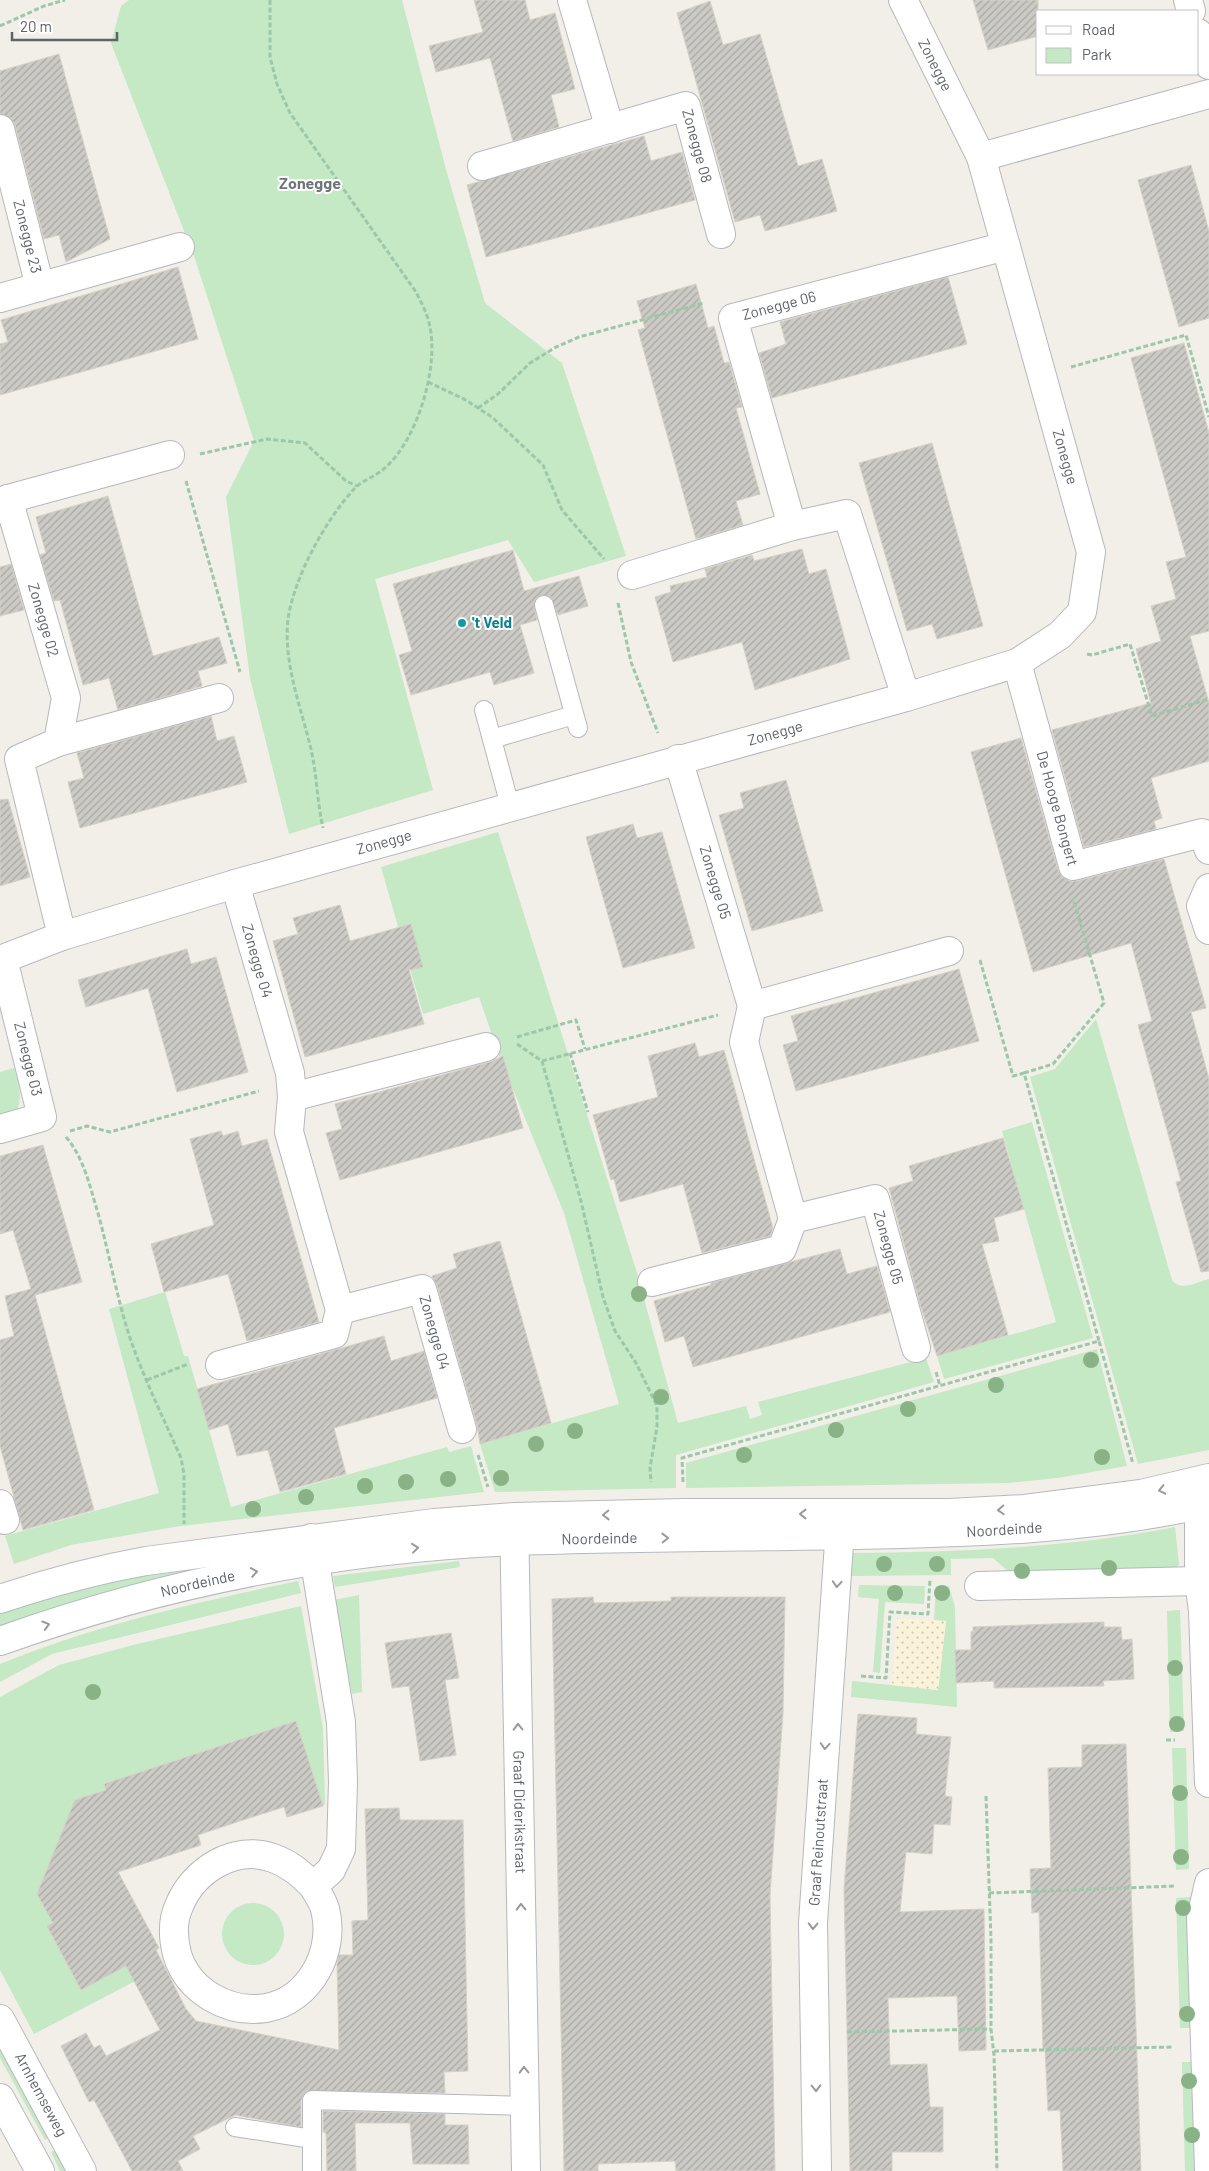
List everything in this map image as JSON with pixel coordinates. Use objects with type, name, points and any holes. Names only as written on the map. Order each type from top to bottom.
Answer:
[{"type":"street","points":[[572,0],[610,129]]},
{"type":"street","name":"Zonegge","points":[[1,959],[62,936],[235,884],[674,760],[906,697],[1017,663],[1060,636],[1082,612],[1091,552],[981,157],[903,0]]},
{"type":"street","points":[[1199,36],[1209,65]]},
{"type":"street","points":[[981,157],[1209,94]]},
{"type":"street","name":"Zonegge 08","points":[[482,166],[686,106],[721,234]]},
{"type":"street","name":"Zonegge 23","points":[[0,129],[40,287]]},
{"type":"street","name":"Zonegge 06","points":[[792,526],[733,318],[1006,246]]},
{"type":"street","name":"Zonegge 23","points":[[0,298],[180,247]]},
{"type":"street","name":"Zonegge 02","points":[[58,742],[66,698],[4,504],[174,456]]},
{"type":"street","points":[[624,585],[792,526],[847,514],[906,697]]},
{"type":"street","name":"De Hooge Bongert","points":[[1017,663],[1073,866],[1202,833],[1209,850]]},
{"type":"street","points":[[62,936],[19,759],[58,742],[219,698]]},
{"type":"street","name":"Zonegge 05","points":[[674,760],[752,1006],[744,1042],[793,1219],[875,1200],[916,1348]]},
{"type":"street","name":"Zonegge 04","points":[[235,884],[292,1090],[289,1132],[340,1310],[422,1290],[462,1429]]},
{"type":"street","points":[[1209,888],[1201,906],[1209,930]]},
{"type":"street","points":[[752,1006],[949,950]]},
{"type":"street","name":"Zonegge 03","points":[[0,1129],[42,1117],[1,959]]},
{"type":"street","points":[[292,1090],[486,1047]]},
{"type":"street","points":[[652,1282],[782,1249],[793,1219]]},
{"type":"street","points":[[220,1365],[334,1334],[340,1310]]},
{"type":"street","points":[[1203,1492],[1199,1580],[1203,1611],[1209,1783]]},
{"type":"street","name":"Noordeinde","points":[[509,1526],[841,1525],[948,1513],[1026,1509],[1142,1494],[1203,1492]]},
{"type":"street","name":"Noordeinde","points":[[0,1599],[54,1581],[110,1567],[185,1554],[416,1548],[509,1526],[684,1513],[976,1533],[1112,1520],[1203,1492]]},
{"type":"street","name":"Graaf Reinoutstraat","points":[[817,2171],[813,1923],[841,1525]]},
{"type":"street","name":"Graaf Diderikstraat","points":[[509,1526],[526,2171]]},
{"type":"street","points":[[312,1550],[340,1722],[343,1782],[341,1849],[331,1870],[313,1886]]},
{"type":"street","name":"Noordeinde","points":[[0,1641],[39,1627],[312,1550]]},
{"type":"street","points":[[978,1586],[1199,1580]]},
{"type":"street","points":[[247,1855],[272,1857],[295,1868],[313,1886],[325,1908],[328,1934],[323,1959],[310,1982],[291,1998],[266,2008],[241,2008],[216,2001],[195,1986],[180,1964],[174,1940],[175,1915],[184,1892],[200,1873],[222,1860],[247,1855]]},
{"type":"street","points":[[1209,1884],[1201,1918],[1209,2168]]},
{"type":"street","name":"Arnhemseweg","points":[[0,2020],[82,2171]]},
{"type":"street","points":[[0,2098],[40,2171]]},
{"type":"lane","points":[[492,739],[576,721],[544,604]]},
{"type":"lane","points":[[484,710],[510,806]]},
{"type":"lane","points":[[312,2171],[312,2100],[525,2106]]},
{"type":"lane","points":[[235,2127],[312,2139]]},
{"type":"path","points":[[0,26],[44,6],[65,0]]},
{"type":"path","points":[[270,0],[270,58],[277,84],[290,113],[416,292],[429,323],[432,345],[428,382],[418,415],[399,453],[386,468],[357,486],[342,502],[310,558],[298,585],[288,618],[288,646],[292,672],[311,751],[321,818],[330,858]]},
{"type":"path","points":[[478,408],[498,394],[530,363],[556,347],[579,337],[706,302]]},
{"type":"path","points":[[1042,375],[1186,334],[1209,417]]},
{"type":"path","points":[[428,382],[492,417],[543,465],[562,510],[604,560]]},
{"type":"path","points":[[242,680],[174,456],[188,457],[267,439],[305,443],[346,481],[357,486]]},
{"type":"path","points":[[624,585],[631,662],[644,701],[674,760]]},
{"type":"path","points":[[1050,641],[1092,655],[1130,644],[1152,716],[1209,699]]},
{"type":"path","points":[[949,950],[955,953],[977,948],[1013,1076],[1053,1064],[1104,1002],[1070,888],[1073,866]]},
{"type":"path","points":[[542,1061],[752,1006]]},
{"type":"path","points":[[586,1049],[576,1020],[510,1039],[542,1061],[581,1201],[603,1297],[615,1331],[636,1363],[657,1406],[657,1427],[650,1468],[652,1514]]},
{"type":"path","points":[[570,1053],[588,1112]]},
{"type":"path","points":[[1024,1073],[1142,1494]]},
{"type":"path","points":[[185,1554],[184,1474],[181,1458],[146,1380],[130,1336],[115,1286],[107,1243],[86,1171],[76,1149],[63,1133],[86,1126],[110,1132],[292,1090]]},
{"type":"path","points":[[684,1513],[682,1458],[1099,1341]]},
{"type":"path","points":[[146,1380],[190,1364],[220,1365]]},
{"type":"path","points":[[462,1429],[475,1445],[509,1526]]},
{"type":"path","points":[[830,1675],[886,1678],[890,1612],[928,1614],[930,1579]]},
{"type":"path","points":[[986,1796],[991,2029],[994,2051],[997,2171]]},
{"type":"path","points":[[989,1893],[1209,1884]]},
{"type":"path","points":[[815,2034],[991,2029]]},
{"type":"path","points":[[994,2051],[1205,2046]]},
{"type":"green space","points":[[129,0],[402,0],[447,173],[485,303],[562,363],[626,556],[534,582],[508,540],[375,579],[433,790],[289,834],[250,678],[226,497],[254,441],[195,259],[111,43],[121,6]]},
{"type":"green space","points":[[498,832],[637,1273],[678,1423],[746,1406],[750,1419],[762,1415],[758,1402],[926,1358],[934,1382],[676,1455],[676,1488],[495,1492],[480,1444],[619,1404],[564,1213],[499,1055],[479,997],[423,1014],[381,867]]},
{"type":"green space","points":[[1096,1019],[1172,1280],[1176,1284],[1184,1286],[1209,1279],[1209,1450],[1138,1464],[1030,1077],[1055,1069]]},
{"type":"green space","points":[[14,1068],[20,1091],[19,1104],[14,1114],[0,1121],[0,1072]]},
{"type":"green space","points":[[1032,1122],[1093,1338],[944,1379],[937,1356],[1056,1322],[1002,1131]]},
{"type":"green space","points":[[165,1292],[184,1356],[188,1356],[231,1507],[447,1447],[449,1452],[471,1446],[484,1492],[180,1526],[71,1545],[14,1564],[5,1536],[159,1493],[109,1309]]},
{"type":"green space","points":[[1097,1349],[1127,1466],[1057,1478],[1008,1483],[686,1488],[686,1463]]},
{"type":"green space","points":[[1175,1527],[1179,1564],[1177,1569],[1016,1578],[993,1558],[951,1559],[951,1575],[851,1576],[852,1553],[1014,1548],[1095,1540]]},
{"type":"green space","points":[[459,1561],[460,1567],[335,1587],[333,1576]]},
{"type":"green space","points":[[245,1562],[0,1630],[0,1609],[103,1579]]},
{"type":"green space","points":[[298,1581],[301,1593],[52,1654],[0,1682],[0,1664],[36,1650],[109,1626],[184,1606]]},
{"type":"green space","points":[[859,1585],[925,1586],[924,1604],[885,1602],[880,1673],[873,1672],[879,1599],[858,1597]]},
{"type":"green space","points":[[936,1586],[949,1586],[955,1607],[957,1707],[851,1697],[852,1681],[938,1690],[946,1621],[934,1620]]},
{"type":"green space","points":[[359,1595],[362,1692],[352,1694],[334,1600]]},
{"type":"green space","points":[[301,1606],[323,1728],[325,1804],[323,1806],[295,1721],[104,1784],[106,1790],[75,1800],[37,1894],[53,1923],[47,1926],[81,1990],[154,1951],[164,1966],[34,2034],[0,1970],[0,1697],[59,1665],[137,1644]]},
{"type":"green space","points":[[1180,1610],[1184,1731],[1170,1732],[1167,1611]]},
{"type":"green space","points":[[1172,1748],[1186,1748],[1189,1869],[1176,1870]]},
{"type":"green space","points":[[1190,1897],[1194,2028],[1180,2028],[1176,1898]]},
{"type":"green space","points":[[247,1903],[259,1903],[275,1912],[282,1922],[284,1934],[282,1946],[275,1956],[259,1965],[247,1965],[236,1960],[227,1951],[222,1940],[222,1928],[227,1917],[236,1908]]},
{"type":"green space","points":[[0,2042],[51,2136],[45,2140],[0,2058]]},
{"type":"green space","points":[[1182,2062],[1195,2062],[1199,2171],[1185,2171]]},
{"type":"green space","points":[[58,2149],[69,2171],[60,2171],[51,2152]]},
{"type":"sand","points":[[897,1618],[946,1621],[938,1690],[892,1685]]},
{"type":"building","points":[[474,0],[525,0],[530,20],[555,13],[575,89],[551,95],[559,127],[513,141],[490,58],[436,72],[429,46],[483,32]]},
{"type":"building","points":[[973,0],[1038,0],[1036,37],[988,50]]},
{"type":"building","points":[[710,1],[723,45],[760,34],[798,166],[822,159],[837,211],[765,231],[760,215],[735,222],[677,13]]},
{"type":"building","points":[[59,54],[110,239],[66,262],[59,235],[44,239],[15,125],[11,118],[0,114],[0,71]]},
{"type":"building","points":[[644,136],[651,161],[682,152],[695,200],[486,257],[467,185]]},
{"type":"building","points":[[1191,165],[1209,231],[1209,318],[1179,327],[1138,180]]},
{"type":"building","points":[[178,267],[198,339],[0,395],[0,344],[8,342],[1,320]]},
{"type":"building","points":[[948,277],[967,344],[772,398],[759,353],[786,344],[780,322]]},
{"type":"building","points":[[696,284],[708,328],[714,326],[724,363],[729,362],[742,407],[736,408],[760,494],[736,501],[743,525],[696,539],[638,330],[645,328],[637,301]]},
{"type":"building","points":[[1184,343],[1209,433],[1209,631],[1190,636],[1209,703],[1209,761],[1151,778],[1162,818],[1154,821],[1156,829],[1084,847],[1052,730],[1151,703],[1136,649],[1161,641],[1151,606],[1176,599],[1166,562],[1186,557],[1131,358]]},
{"type":"building","points":[[932,443],[983,626],[937,639],[932,624],[907,631],[859,463]]},
{"type":"building","points":[[108,496],[153,656],[219,637],[227,663],[198,671],[202,686],[118,710],[109,678],[83,685],[60,600],[54,601],[40,555],[46,553],[36,517]]},
{"type":"building","points":[[802,549],[809,574],[826,569],[850,659],[755,690],[742,642],[673,662],[655,597],[671,592],[670,586],[707,577],[705,569],[752,555],[754,561]]},
{"type":"building","name":"'t Veld","points":[[513,550],[524,591],[579,576],[588,606],[558,615],[551,597],[542,595],[536,598],[534,607],[537,620],[520,625],[534,673],[494,685],[490,672],[411,695],[399,655],[412,651],[393,584]]},
{"type":"building","points":[[11,564],[24,610],[0,616],[0,567]]},
{"type":"building","points":[[211,716],[217,741],[234,736],[247,782],[80,828],[68,782],[84,778],[77,753]]},
{"type":"building","points":[[1021,738],[1058,870],[1062,877],[1069,881],[1077,881],[1164,859],[1206,1008],[1191,1012],[1209,1079],[1209,1271],[1201,1272],[1176,1182],[1181,1181],[1138,1025],[1152,1021],[1131,943],[1033,972],[971,752]]},
{"type":"building","points":[[786,780],[823,911],[752,931],[719,815],[744,808],[740,793]]},
{"type":"building","points":[[8,799],[30,877],[0,886],[0,800]]},
{"type":"building","points":[[633,824],[637,838],[662,832],[695,948],[623,968],[586,837]]},
{"type":"building","points":[[340,905],[350,941],[411,924],[423,967],[409,970],[424,1024],[305,1057],[273,941],[298,934],[293,918]]},
{"type":"building","points":[[187,949],[191,964],[216,957],[248,1072],[177,1092],[148,988],[86,1007],[78,980]]},
{"type":"building","points":[[959,969],[979,1041],[796,1091],[783,1045],[798,1041],[791,1016]]},
{"type":"building","points":[[695,1043],[699,1057],[724,1050],[773,1228],[770,1236],[702,1253],[683,1184],[620,1202],[614,1179],[611,1180],[593,1115],[658,1097],[648,1056]]},
{"type":"building","points":[[503,1056],[523,1128],[340,1180],[326,1133],[342,1129],[335,1104],[490,1062]]},
{"type":"building","points":[[221,1131],[223,1136],[238,1131],[242,1146],[267,1139],[319,1322],[247,1341],[228,1274],[164,1292],[151,1244],[214,1225],[190,1139]]},
{"type":"building","points":[[1003,1138],[1024,1209],[994,1218],[999,1241],[982,1244],[1008,1335],[937,1356],[920,1304],[889,1188],[913,1181],[909,1166]]},
{"type":"building","points":[[43,1145],[82,1282],[35,1295],[94,1510],[23,1530],[0,1446],[0,1340],[14,1336],[5,1296],[31,1289],[13,1230],[0,1234],[0,1156]]},
{"type":"building","points":[[500,1241],[551,1423],[480,1444],[477,1425],[437,1285],[432,1276],[457,1268],[453,1254]]},
{"type":"building","points":[[840,1249],[847,1274],[877,1266],[890,1312],[693,1367],[684,1336],[665,1342],[654,1301],[711,1285],[711,1283]]},
{"type":"building","points":[[384,1336],[391,1361],[424,1351],[437,1398],[334,1428],[346,1474],[280,1492],[268,1450],[237,1456],[228,1424],[209,1430],[197,1389]]},
{"type":"building","points":[[593,1597],[594,1603],[671,1601],[671,1597],[785,1597],[783,1713],[770,1895],[775,2171],[676,2171],[675,2161],[598,2164],[598,2171],[564,2171],[552,1599]]},
{"type":"building","points":[[1104,1622],[1104,1627],[1121,1627],[1122,1640],[1132,1639],[1134,1679],[1103,1681],[1104,1686],[994,1688],[994,1681],[956,1683],[955,1650],[971,1650],[971,1632],[973,1627]]},
{"type":"building","points":[[451,1633],[459,1678],[445,1680],[456,1755],[420,1761],[409,1686],[392,1688],[385,1643]]},
{"type":"building","points":[[858,1714],[917,1718],[916,1734],[951,1737],[945,1796],[952,1797],[950,1825],[934,1824],[932,1854],[906,1852],[900,1912],[984,1909],[986,2050],[959,2051],[957,1996],[888,1998],[890,2065],[927,2064],[930,2107],[943,2107],[943,2152],[892,2152],[892,2171],[850,2171],[844,1888]]},
{"type":"building","points":[[296,1721],[323,1806],[287,1817],[284,1807],[243,1820],[198,1835],[201,1845],[118,1872],[159,1948],[156,1950],[186,2009],[196,2021],[339,2050],[337,1964],[339,1955],[353,1955],[352,1921],[368,1920],[365,1809],[399,1808],[400,1820],[463,1820],[468,2071],[444,2072],[445,2093],[307,2091],[301,2100],[301,2127],[235,2115],[193,2136],[200,2149],[178,2161],[183,2171],[132,2171],[94,2100],[89,2102],[61,2046],[86,2033],[94,2048],[100,2045],[106,2056],[160,2030],[126,1966],[81,1990],[47,1926],[53,1923],[37,1894],[75,1800],[106,1790],[104,1784]]},
{"type":"building","points":[[1126,1744],[1141,2171],[1063,2171],[1060,2110],[1048,2111],[1045,2049],[1043,2049],[1039,1912],[1032,1913],[1030,1869],[1051,1868],[1048,1768],[1082,1767],[1082,1745]]},
{"type":"building","points":[[323,2111],[445,2114],[445,2125],[468,2125],[469,2164],[413,2164],[410,2123],[355,2123],[356,2171],[327,2171],[326,2133],[323,2132]]},
{"type":"place","name":"'t Veld","points":[[462,623]]},
{"type":"district","name":"Zonegge","points":[[310,183]]}]
